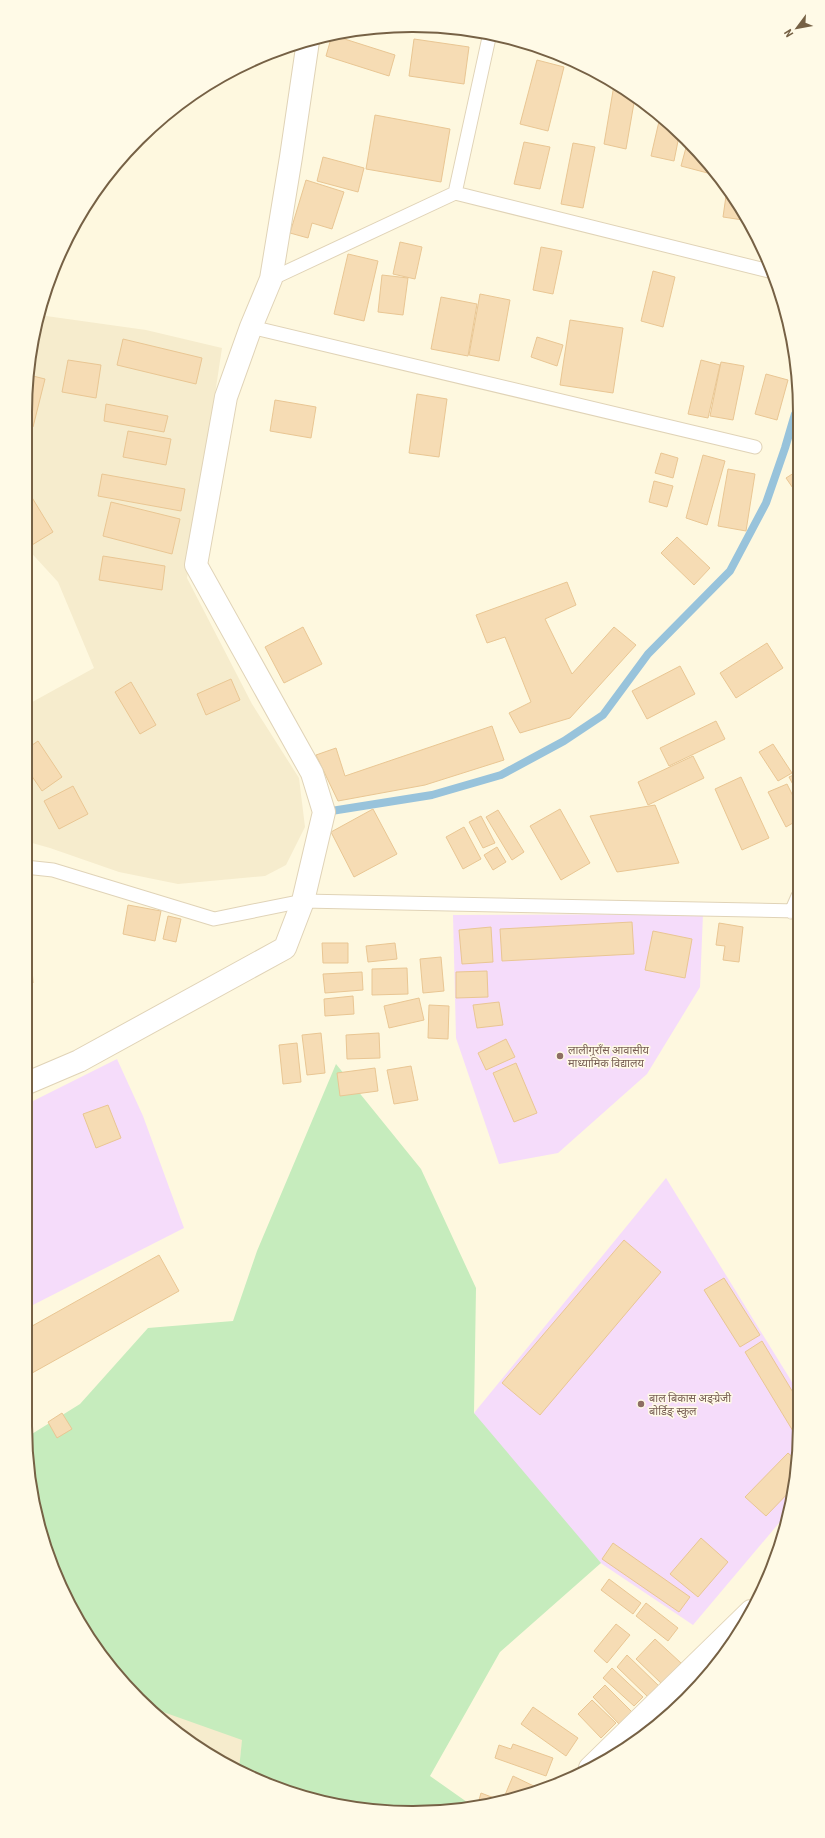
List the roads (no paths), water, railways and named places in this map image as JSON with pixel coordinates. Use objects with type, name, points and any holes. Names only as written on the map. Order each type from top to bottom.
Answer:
[{"type":"street","points":[[32,1081],[79,1061],[285,948],[303,901],[324,812],[312,773],[196,565],[226,397],[270,278],[292,157],[307,47]]},
{"type":"street","points":[[614,1748],[736,1626]]},
{"type":"lane","points":[[455,193],[489,39]]},
{"type":"lane","points":[[270,278],[455,193],[765,270]]},
{"type":"lane","points":[[251,327],[755,447]]},
{"type":"lane","points":[[32,867],[53,870],[214,919],[303,901],[793,911]]},
{"type":"waterway","points":[[325,812],[432,795],[501,775],[564,741],[603,715],[648,654],[730,571],[766,503],[793,421]]},
{"type":"place","name":"लालीगुराँस आवासीय माध्यामिक विद्यालय","points":[[560,1056]]},
{"type":"place","name":"बाल बिकास अङ्ग्रेजी बोर्डिङ् स्कुल","points":[[641,1404]]}]
